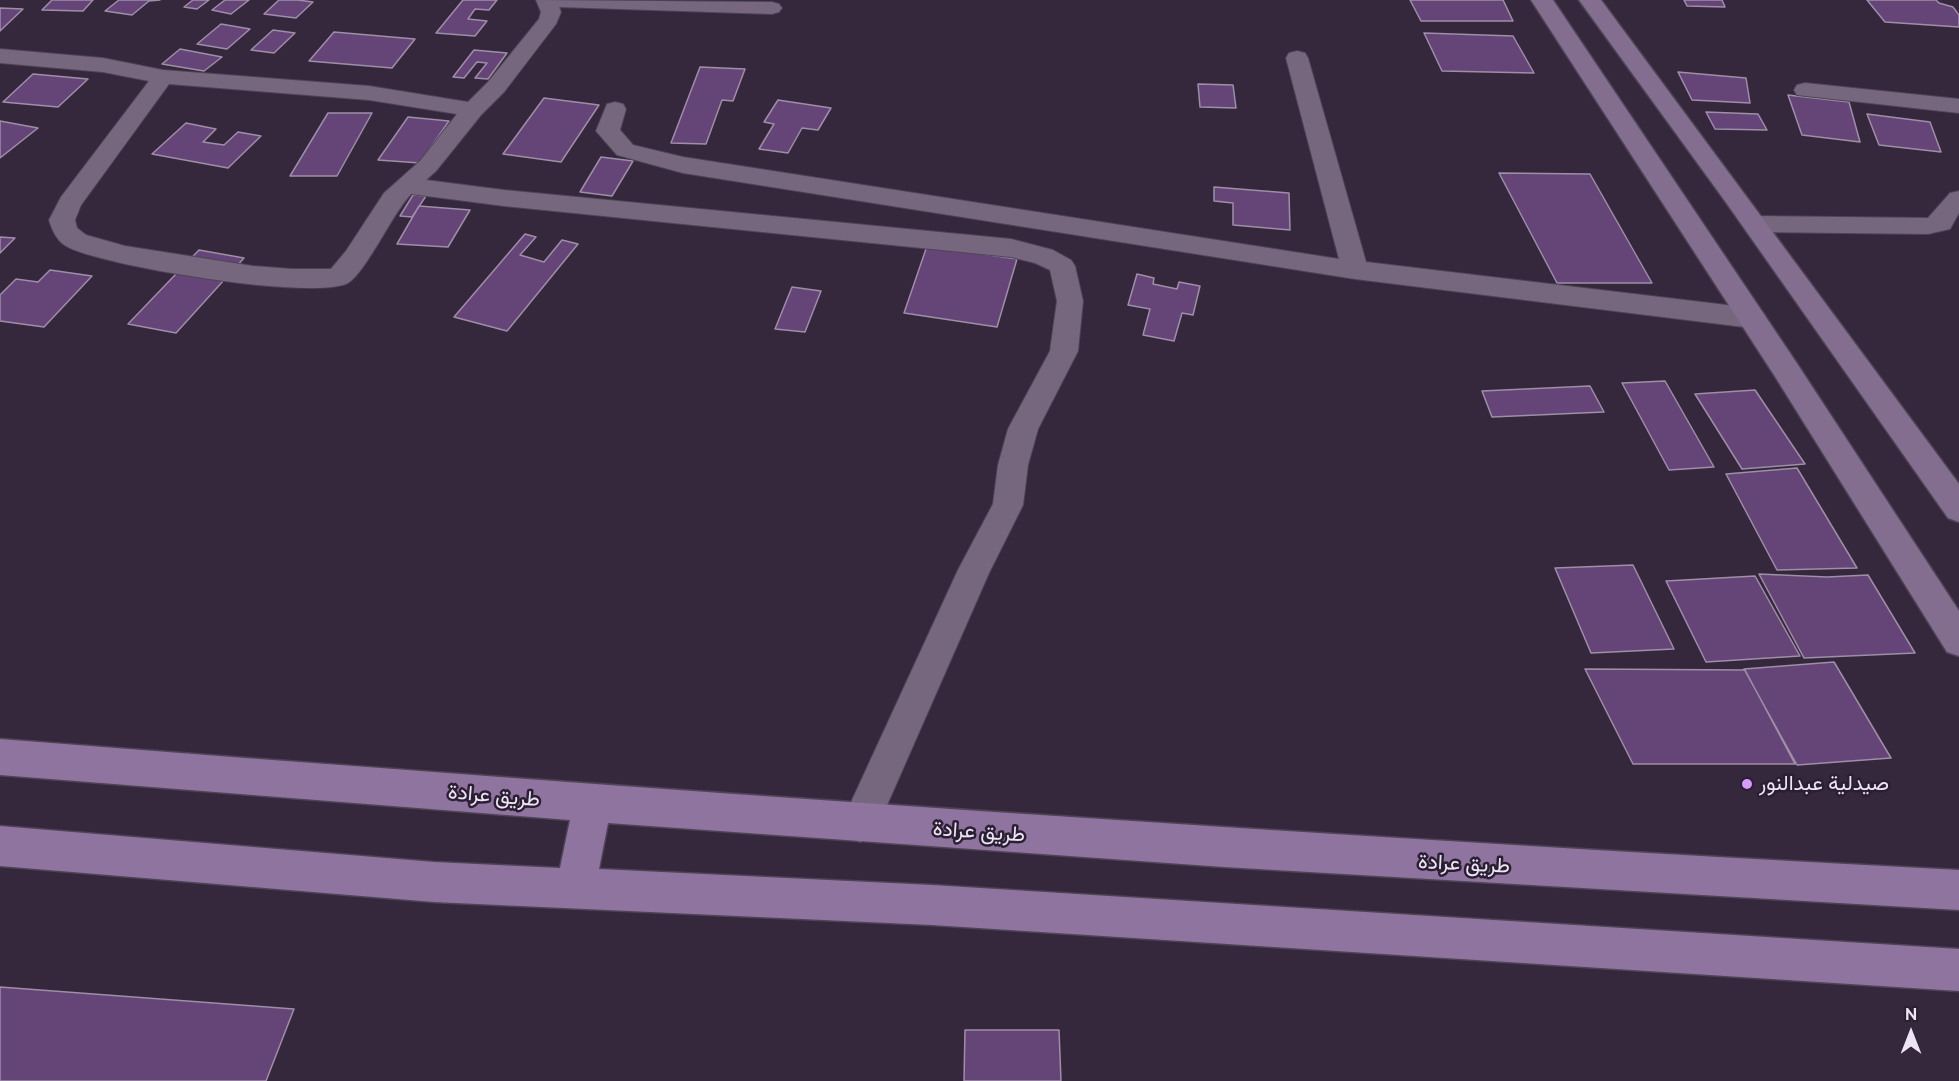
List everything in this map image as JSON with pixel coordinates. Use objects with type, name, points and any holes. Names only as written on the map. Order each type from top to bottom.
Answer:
[{"type":"main road","points":[[1542,0],[1955,630]]},
{"type":"main road","points":[[1590,0],[1755,224],[1959,509]]},
{"type":"main road","name":"طريق عرادة","points":[[0,757],[860,824],[1445,863],[1959,890]]},
{"type":"main road","points":[[575,889],[593,804]]},
{"type":"main road","points":[[0,846],[434,882],[932,905],[1959,970]]},
{"type":"street","points":[[164,77],[70,203],[62,220],[65,231],[78,242],[177,264],[278,278],[331,280],[347,270],[381,214],[405,185],[428,166],[473,110],[496,87],[549,20],[551,12],[546,0],[772,8]]},
{"type":"street","points":[[0,56],[103,65],[164,77],[369,93],[473,110]]},
{"type":"street","points":[[1297,58],[1355,270]]},
{"type":"street","points":[[1805,90],[1959,106]]},
{"type":"street","points":[[615,109],[608,131],[626,150],[683,165],[1355,270],[1752,318]]},
{"type":"street","points":[[405,185],[504,198],[1011,249],[1037,253],[1051,258],[1062,266],[1070,301],[1064,351],[1023,429],[1013,465],[1008,505],[974,570],[860,824]]},
{"type":"street","points":[[1755,224],[1928,226],[1941,223],[1945,212],[1959,199]]},
{"type":"building","points":[[52,0],[93,0],[83,11],[42,10]]},
{"type":"building","points":[[119,0],[160,0],[149,1],[132,15],[105,11]]},
{"type":"building","points":[[193,0],[209,0],[197,9],[184,7]]},
{"type":"building","points":[[225,0],[249,0],[231,14],[212,10]]},
{"type":"building","points":[[279,0],[313,2],[296,18],[264,14]]},
{"type":"building","points":[[463,0],[497,0],[489,10],[475,9],[468,19],[487,21],[475,36],[436,33]]},
{"type":"building","points":[[1410,0],[1503,0],[1513,21],[1421,21]]},
{"type":"building","points":[[1684,0],[1722,0],[1725,7],[1687,6]]},
{"type":"building","points":[[1867,0],[1936,0],[1953,7],[1959,15],[1959,27],[1885,22]]},
{"type":"building","points":[[0,8],[23,9],[0,31]]},
{"type":"building","points":[[221,24],[250,29],[227,49],[197,44]]},
{"type":"building","points":[[273,30],[295,33],[274,53],[251,50]]},
{"type":"building","points":[[334,32],[415,39],[392,68],[309,61]]},
{"type":"building","points":[[1424,33],[1513,36],[1534,73],[1442,71]]},
{"type":"building","points":[[180,49],[222,57],[204,71],[162,64]]},
{"type":"building","points":[[474,50],[507,53],[488,79],[475,78],[487,63],[477,62],[464,78],[453,77]]},
{"type":"building","points":[[700,67],[745,69],[733,101],[722,100],[706,144],[671,143]]},
{"type":"building","points":[[1678,72],[1746,78],[1750,103],[1692,100]]},
{"type":"building","points":[[33,74],[88,79],[58,107],[3,102]]},
{"type":"building","points":[[1198,84],[1233,85],[1236,108],[1200,107]]},
{"type":"building","points":[[1788,95],[1849,102],[1860,142],[1802,135]]},
{"type":"building","points":[[544,98],[599,105],[561,162],[503,154]]},
{"type":"building","points":[[778,100],[831,108],[818,130],[802,128],[788,153],[759,149],[774,124],[764,122]]},
{"type":"building","points":[[1706,112],[1758,114],[1767,130],[1715,129]]},
{"type":"building","points":[[328,113],[372,113],[337,176],[290,176]]},
{"type":"building","points":[[1867,114],[1930,122],[1941,152],[1879,145]]},
{"type":"building","points":[[408,117],[449,121],[420,163],[378,160]]},
{"type":"building","points":[[0,121],[38,128],[0,158]]},
{"type":"building","points":[[186,123],[216,129],[203,142],[224,145],[238,132],[261,136],[228,168],[152,154]]},
{"type":"building","points":[[601,157],[633,161],[612,196],[580,192]]},
{"type":"building","points":[[1499,173],[1590,174],[1652,283],[1557,283]]},
{"type":"building","points":[[1214,187],[1289,193],[1290,230],[1233,225],[1233,203],[1214,201]]},
{"type":"building","points":[[413,195],[426,196],[412,217],[400,216]]},
{"type":"building","points":[[419,206],[470,210],[448,247],[397,244]]},
{"type":"building","points":[[525,234],[536,237],[520,255],[544,262],[562,240],[578,244],[507,331],[454,317]]},
{"type":"building","points":[[0,237],[15,238],[0,253]]},
{"type":"building","points":[[927,246],[1017,259],[997,327],[904,313]]},
{"type":"building","points":[[199,250],[244,258],[176,333],[128,324]]},
{"type":"building","points":[[50,270],[92,276],[44,327],[0,321],[0,295],[16,279],[38,282]]},
{"type":"building","points":[[1137,274],[1154,278],[1153,284],[1177,289],[1179,282],[1200,286],[1193,315],[1182,313],[1174,341],[1143,335],[1150,309],[1128,305]]},
{"type":"building","points":[[792,287],[821,291],[805,332],[775,329]]},
{"type":"building","points":[[1665,381],[1714,467],[1669,470],[1622,383]]},
{"type":"building","points":[[1590,386],[1604,412],[1492,417],[1482,391]]},
{"type":"building","points":[[1755,390],[1805,464],[1742,469],[1695,394]]},
{"type":"building","points":[[1797,468],[1857,568],[1777,570],[1726,474]]},
{"type":"building","points":[[1633,565],[1674,649],[1591,653],[1555,568]]},
{"type":"building","points":[[1759,574],[1827,577],[1868,575],[1915,653],[1804,658]]},
{"type":"building","points":[[1755,576],[1800,656],[1706,662],[1666,581]]},
{"type":"building","points":[[1834,662],[1891,758],[1797,765],[1744,669]]},
{"type":"building","points":[[1585,669],[1745,670],[1795,764],[1633,764]]},
{"type":"building","points":[[0,987],[294,1009],[266,1081],[0,1081]]},
{"type":"building","points":[[965,1030],[1059,1030],[1061,1081],[964,1081]]},
{"type":"place","name":"صيدلية عبدالنور","points":[[1747,784]]}]
